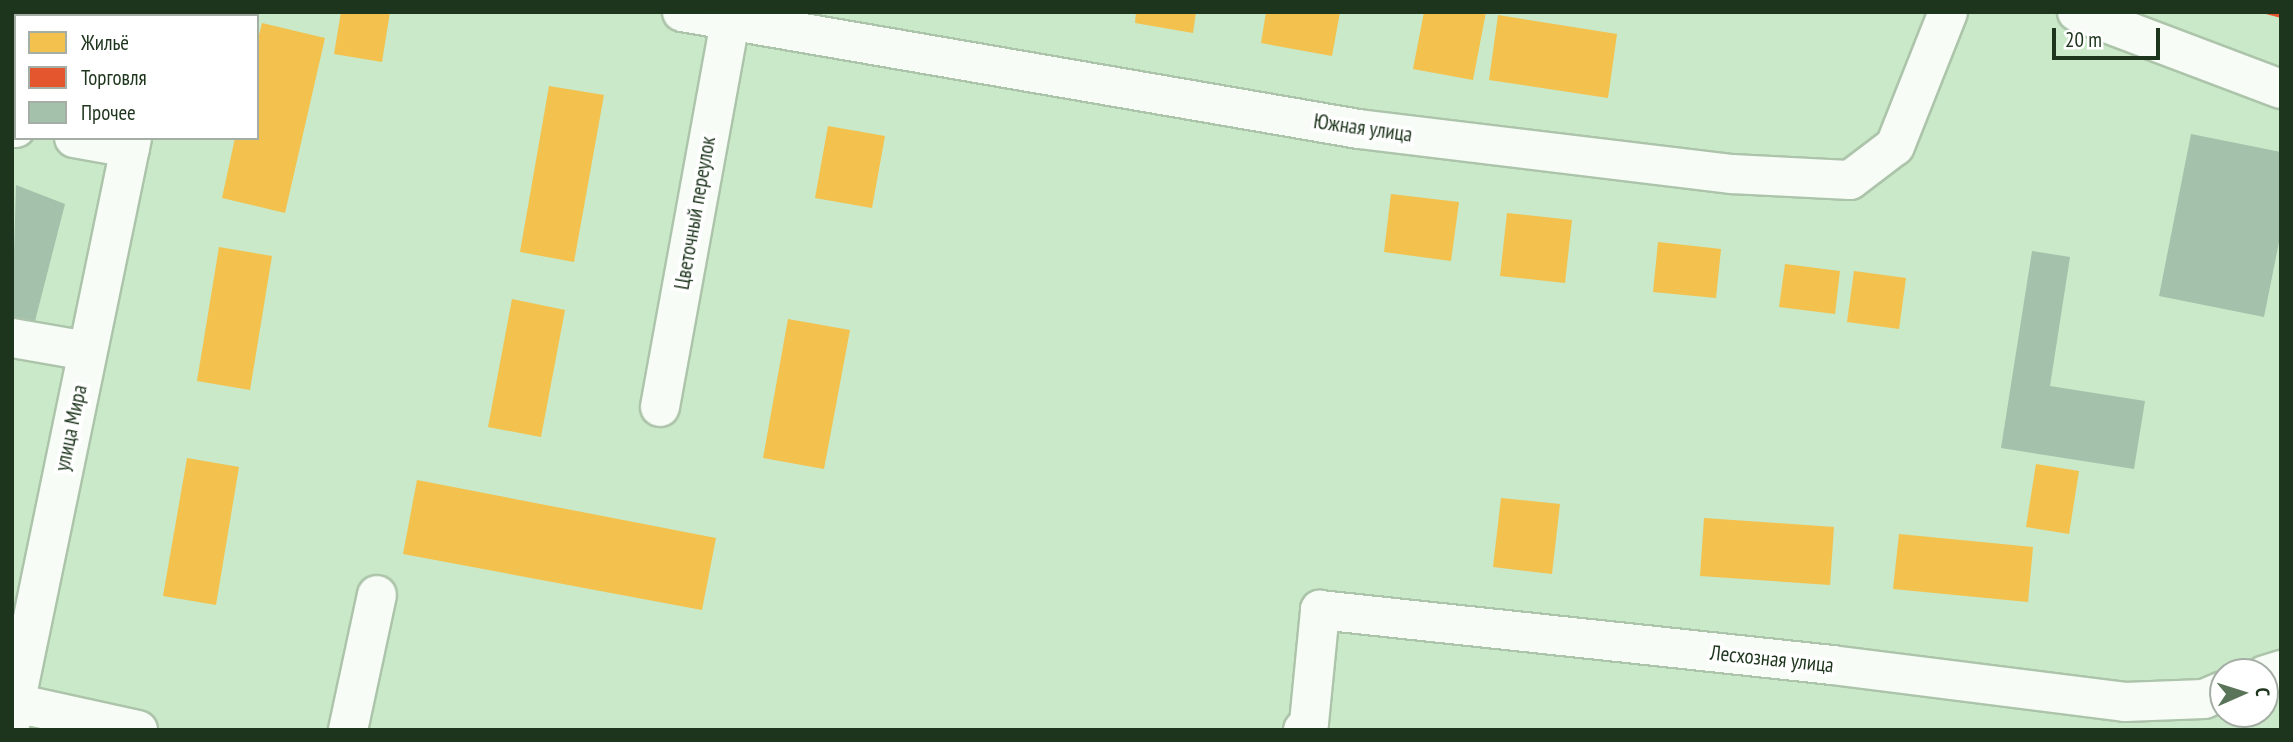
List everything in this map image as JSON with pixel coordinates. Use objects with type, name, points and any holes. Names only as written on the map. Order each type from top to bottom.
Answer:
[{"type":"street","name":"Южная улица","points":[[682,12],[1359,128],[1732,174],[1850,180],[1895,146],[1948,12]]},
{"type":"street","points":[[2077,12],[2281,89]]},
{"type":"street","name":"Цветочный переулок","points":[[660,407],[730,20]]},
{"type":"street","points":[[97,140],[131,143]]},
{"type":"street","name":"улица Мира","points":[[14,711],[20,627],[87,351],[131,143]]},
{"type":"street","points":[[12,338],[87,351]]},
{"type":"street","points":[[348,730],[377,595]]},
{"type":"street","name":"Лесхозная улица","points":[[1303,730],[1309,723],[1320,610],[1832,665],[2125,702],[2209,697]]},
{"type":"street","points":[[14,711],[138,730]]},
{"type":"building: Жильё","points":[[341,12],[390,12],[382,62],[334,54]]},
{"type":"building: Жильё","points":[[1136,12],[1196,12],[1193,33],[1135,23]]},
{"type":"building: Жильё","points":[[1266,12],[1340,12],[1332,56],[1261,43]]},
{"type":"building: Жильё","points":[[1424,12],[1486,12],[1473,80],[1413,69]]},
{"type":"building: Жильё","points":[[1498,15],[1617,34],[1608,98],[1489,80]]},
{"type":"building: Жильё","points":[[262,23],[325,38],[285,213],[222,198],[235,140],[259,140],[259,35]]},
{"type":"building: Жильё","points":[[549,86],[604,95],[574,262],[520,252]]},
{"type":"building: Жильё","points":[[828,126],[885,136],[872,208],[815,198]]},
{"type":"building: Жильё","points":[[1391,194],[1459,202],[1451,261],[1384,252]]},
{"type":"building: Жильё","points":[[1507,213],[1572,220],[1565,283],[1500,276]]},
{"type":"building: Жильё","points":[[1658,242],[1721,249],[1716,298],[1653,292]]},
{"type":"building: Жильё","points":[[219,247],[272,256],[250,390],[197,381]]},
{"type":"building: Жильё","points":[[1785,264],[1840,271],[1835,314],[1779,307]]},
{"type":"building: Жильё","points":[[1854,271],[1906,278],[1899,329],[1847,322]]},
{"type":"building: Жильё","points":[[512,299],[565,310],[541,437],[488,427]]},
{"type":"building: Жильё","points":[[788,319],[850,330],[824,469],[763,458]]},
{"type":"building: Жильё","points":[[187,458],[239,467],[216,605],[163,596]]},
{"type":"building: Жильё","points":[[2036,464],[2079,471],[2069,534],[2026,527]]},
{"type":"building: Жильё","points":[[417,480],[716,538],[702,610],[403,554]]},
{"type":"building: Жильё","points":[[1501,498],[1560,504],[1552,574],[1493,567]]},
{"type":"building: Жильё","points":[[1704,518],[1834,527],[1830,585],[1700,576]]},
{"type":"building: Жильё","points":[[1899,534],[2033,547],[2028,602],[1893,589]]},
{"type":"building: Торговля","points":[[2263,12],[2281,12],[2281,18],[2262,13]]},
{"type":"building: Прочее","points":[[12,22],[14,102],[12,101]]},
{"type":"building: Прочее","points":[[2191,134],[2281,152],[2281,232],[2264,317],[2159,296]]},
{"type":"building: Прочее","points":[[16,185],[65,204],[33,329],[12,322]]},
{"type":"building: Прочее","points":[[2032,251],[2070,257],[2050,386],[2145,401],[2134,469],[2001,448]]}]
